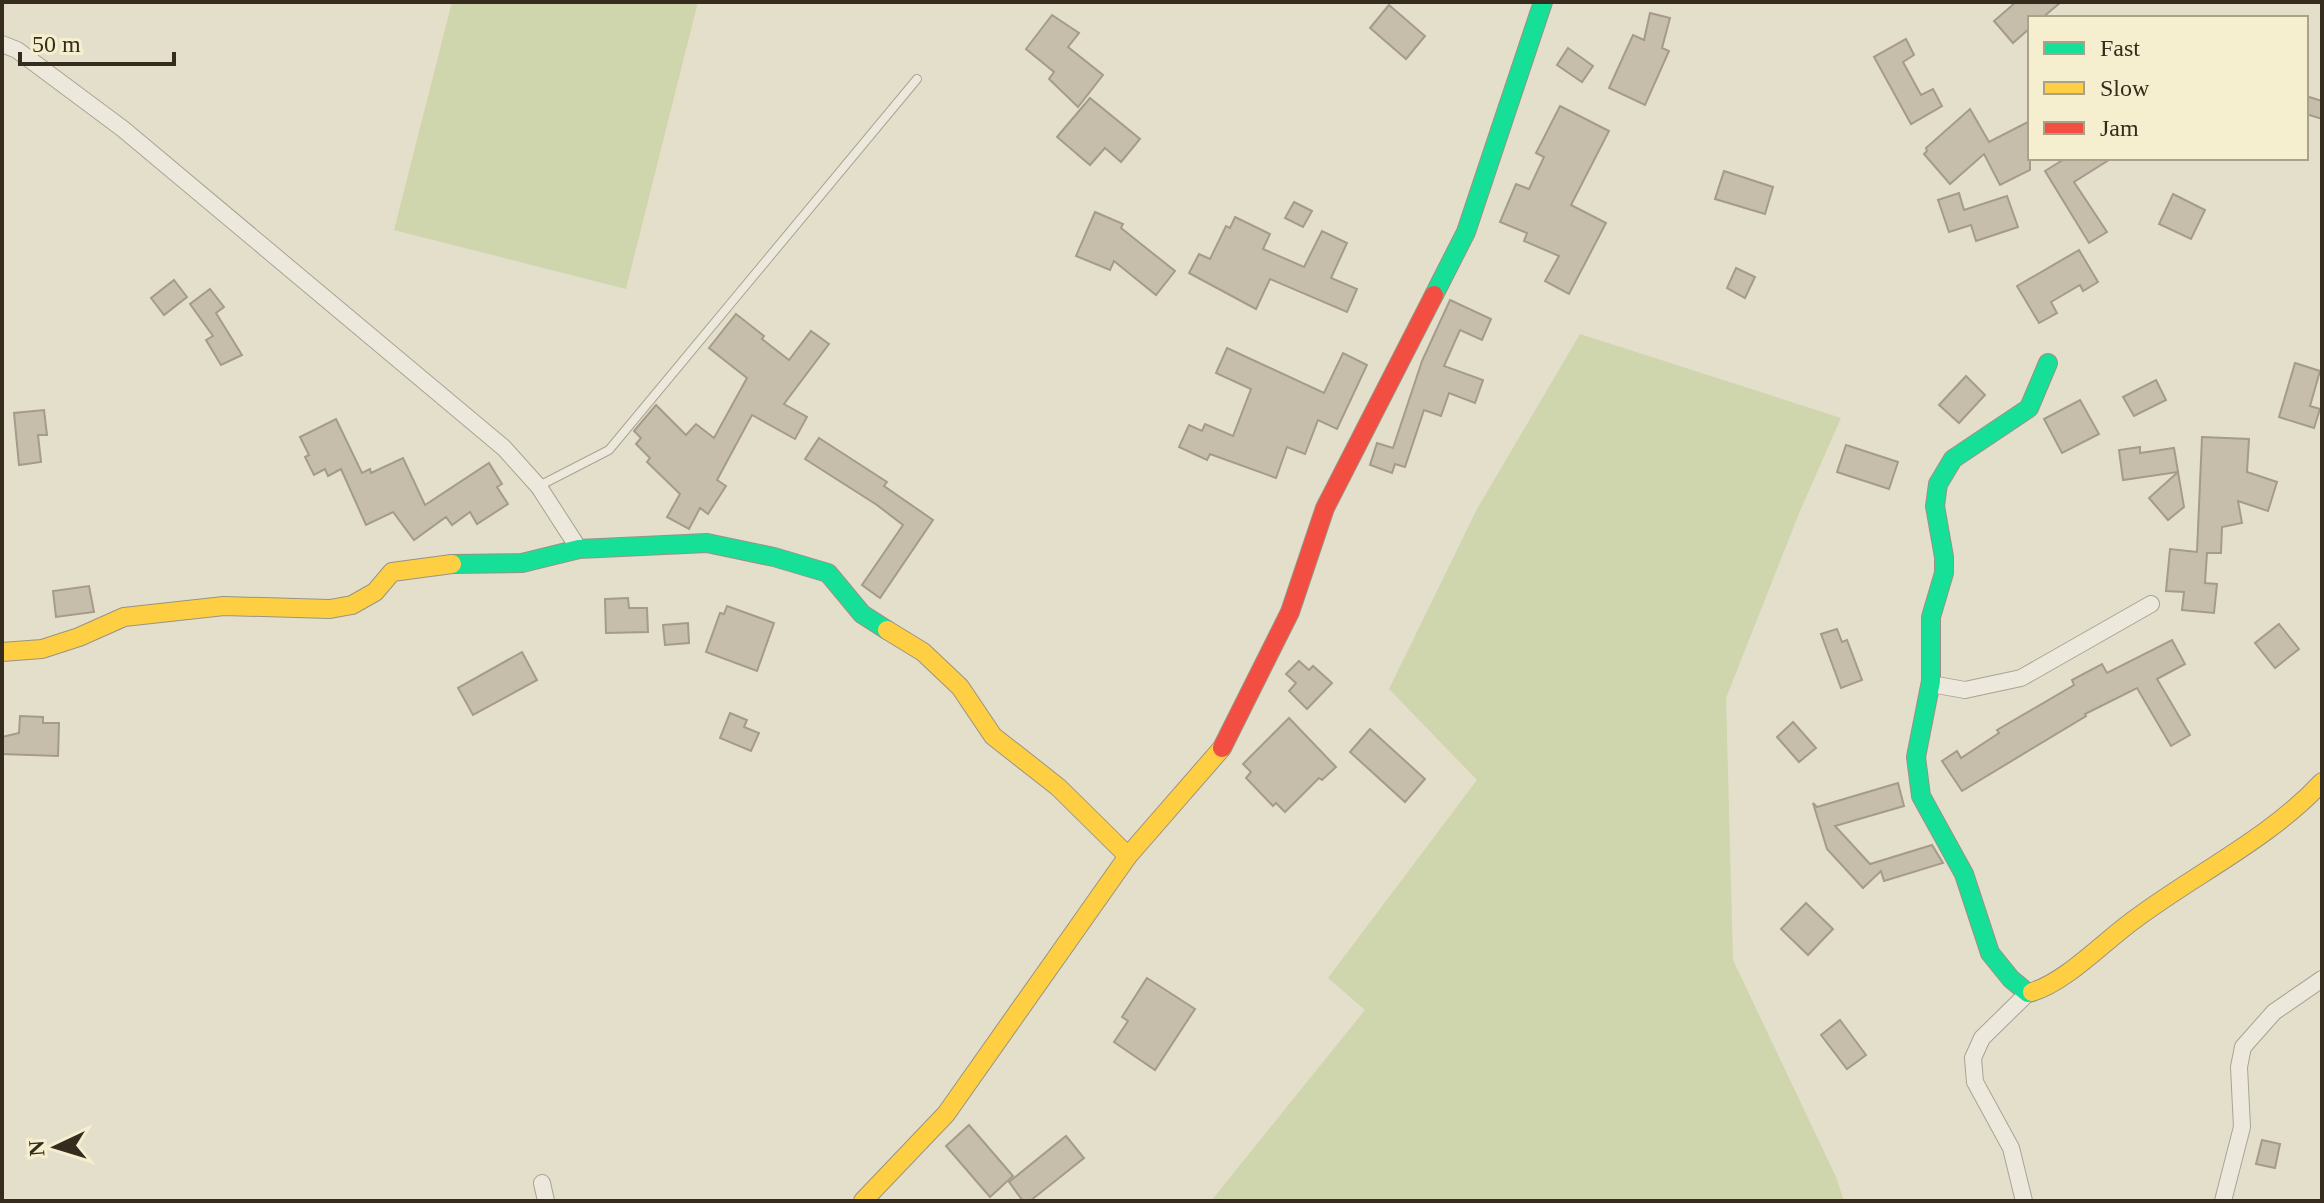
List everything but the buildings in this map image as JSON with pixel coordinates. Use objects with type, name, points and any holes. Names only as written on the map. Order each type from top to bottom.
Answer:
[{"type":"street","points":[[863,1201],[946,1114],[1128,856],[1224,745],[1290,612],[1325,508],[1466,232],[1543,2]]},
{"type":"street","points":[[2,44],[17,50],[123,129],[504,448],[539,487],[579,549]]},
{"type":"street","points":[[2028,993],[2010,980],[1991,957],[1981,937],[1963,873],[1927,814],[1917,783],[1917,749],[1931,684],[1931,611],[1945,571],[1943,547],[1934,515],[1938,482],[1954,458],[2031,406],[2048,363]]},
{"type":"street","points":[[2,652],[42,649],[124,617],[224,606],[330,609],[352,605],[375,592],[392,572],[459,563],[522,563],[579,549],[707,543],[774,557],[828,573],[862,614],[923,652],[960,687],[993,736],[1058,787],[1128,856]]},
{"type":"street","points":[[1931,684],[1965,690],[2021,678],[2151,604]]},
{"type":"street","points":[[2024,1201],[2011,1148],[1975,1082],[1973,1058],[1982,1038],[2028,993],[2045,989],[2061,980],[2092,951],[2179,887],[2262,835],[2322,782]]},
{"type":"street","points":[[2223,1201],[2242,1127],[2239,1067],[2243,1047],[2274,1012],[2322,979]]},
{"type":"street","points":[[542,1183],[546,1201]]},
{"type":"lane","points":[[539,487],[609,450],[917,79]]},
{"type":"green space","points":[[452,2],[698,2],[626,289],[394,230]]},
{"type":"green space","points":[[1580,334],[1841,418],[1800,511],[1726,698],[1733,960],[1836,1177],[1844,1201],[1211,1201],[1365,1010],[1328,978],[1477,780],[1389,689],[1477,509]]},
{"type":"traffic: fast","points":[[1434,295],[1466,232],[1543,2]]},
{"type":"traffic: fast","points":[[2032,992],[2028,993],[2011,979],[1990,953],[1964,874],[1921,796],[1916,757],[1931,681],[1931,617],[1944,573],[1935,506],[1938,484],[1953,459],[2029,408],[2048,363]]},
{"type":"traffic: fast","points":[[452,564],[522,563],[579,549],[707,543],[774,557],[828,573],[862,614],[887,630]]},
{"type":"traffic: slow","points":[[2,652],[42,649],[124,617],[224,606],[330,609],[352,605],[375,592],[392,572],[452,564]]},
{"type":"traffic: slow","points":[[887,630],[923,652],[960,687],[993,736],[1058,787],[1128,856]]},
{"type":"traffic: slow","points":[[863,1201],[946,1114],[1128,856],[1222,748]]},
{"type":"traffic: slow","points":[[2032,992],[2059,979],[2138,917],[2257,837],[2322,782]]},
{"type":"traffic: jam","points":[[1222,748],[1290,612],[1325,508],[1434,295]]}]
